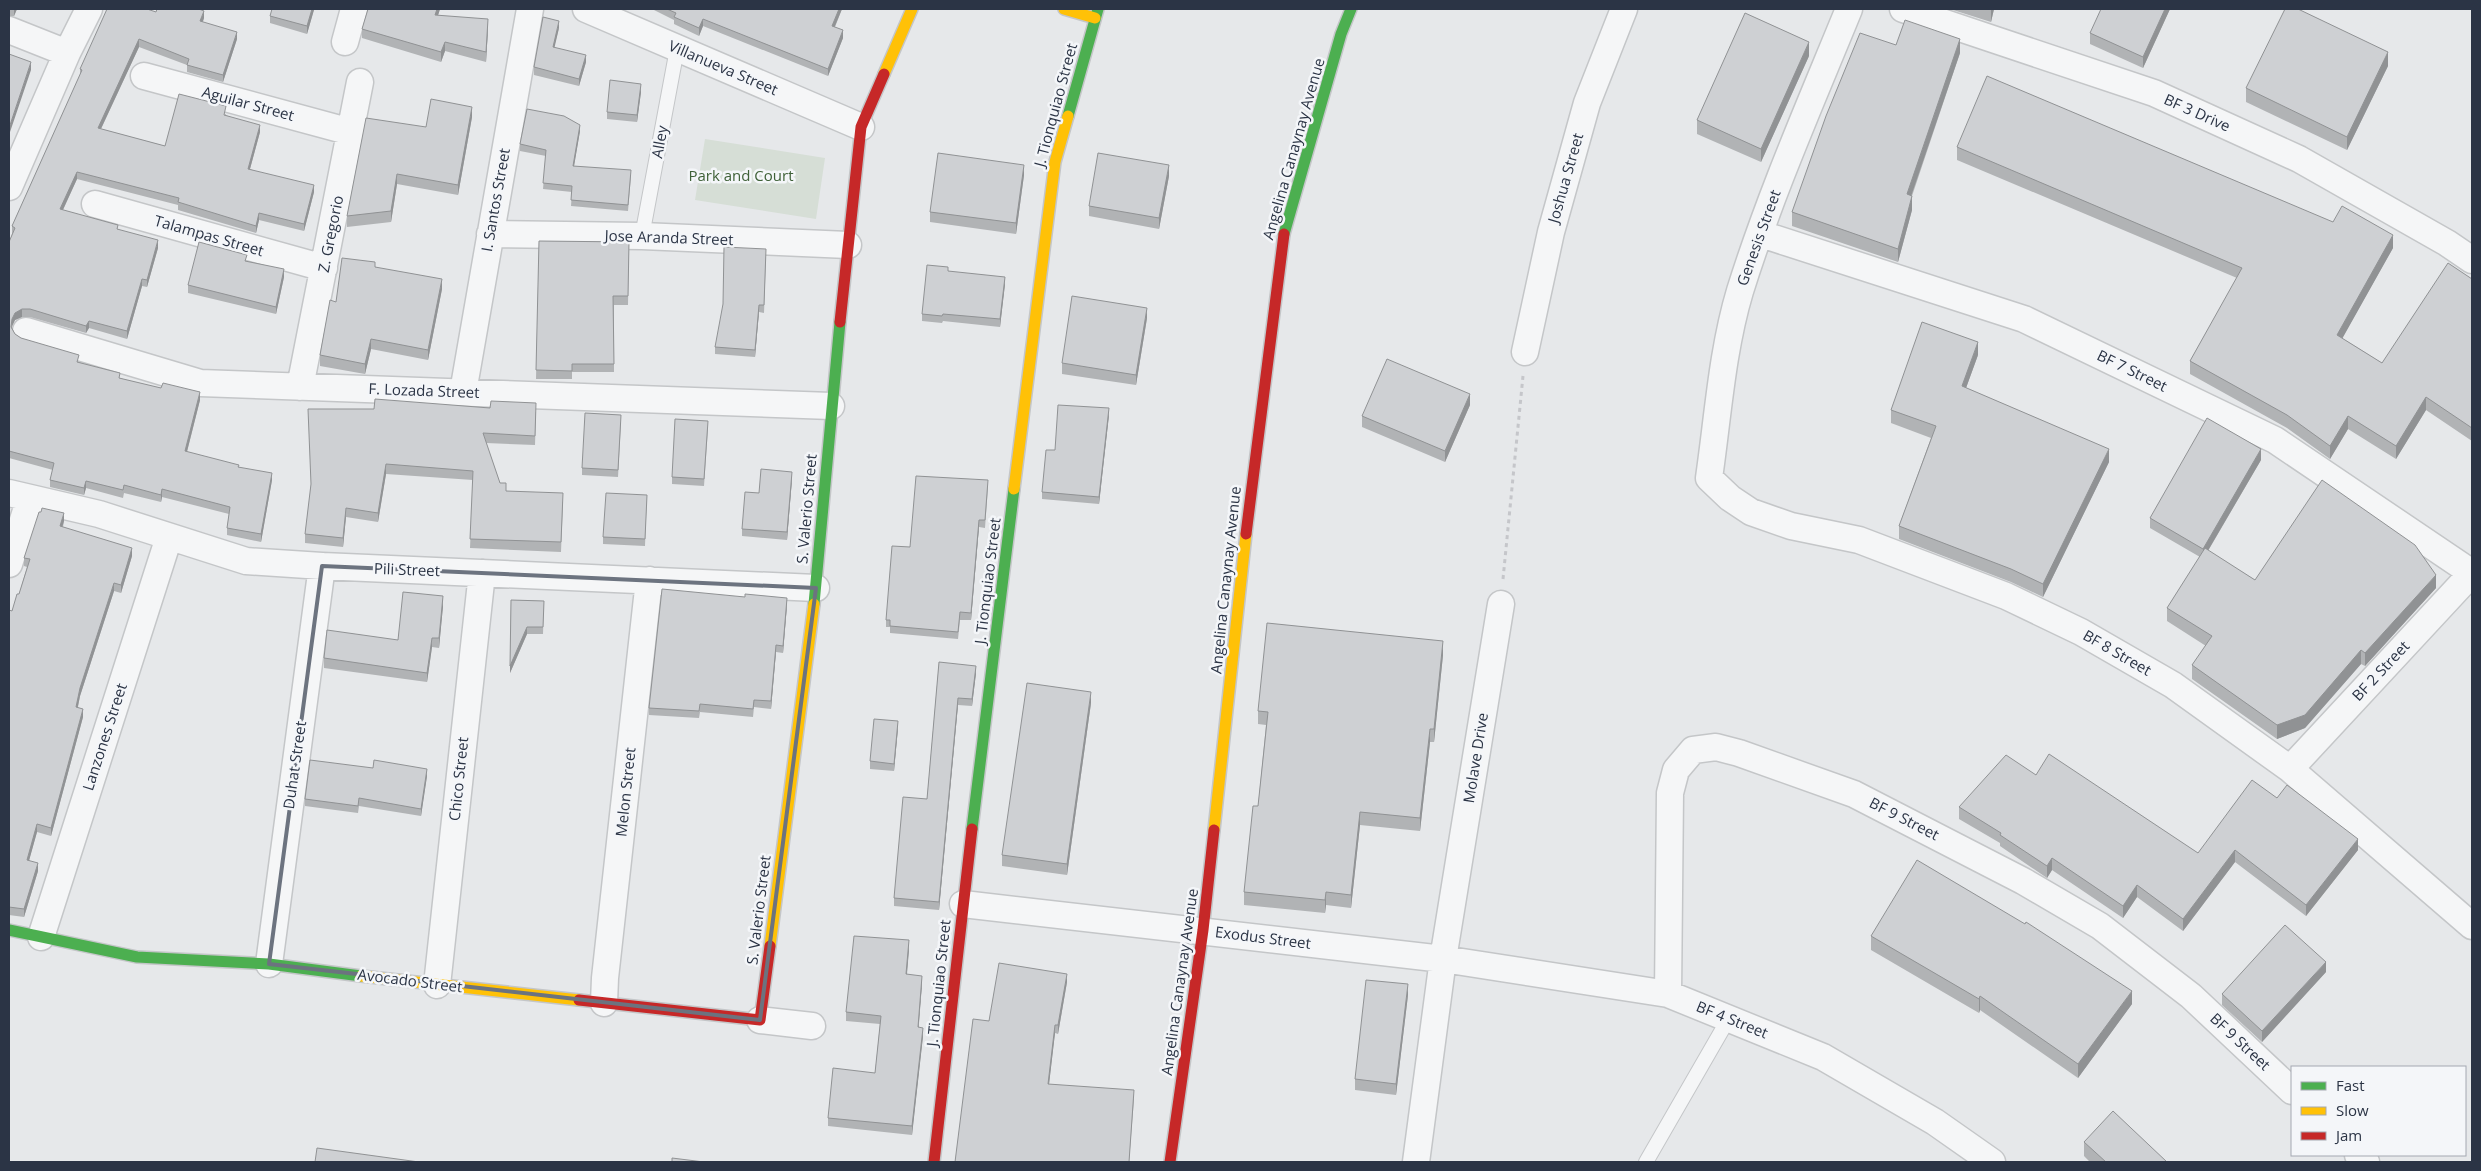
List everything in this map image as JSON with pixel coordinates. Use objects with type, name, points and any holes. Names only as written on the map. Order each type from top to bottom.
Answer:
[{"type":"street","points":[[12,173],[89,9]]},
{"type":"street","points":[[345,42],[354,9]]},
{"type":"street","name":"I. Santos Street","points":[[463,392],[530,9]]},
{"type":"street","name":"Villanueva Street","points":[[586,9],[861,127]]},
{"type":"street","name":"S. Valerio Street","points":[[760,1020],[816,588],[830,406],[861,127],[912,9]]},
{"type":"street","points":[[1064,9],[1096,13]]},
{"type":"street","name":"Angelina Canaynay Avenue","points":[[1170,1162],[1203,930],[1252,484],[1282,240],[1341,34],[1350,9]]},
{"type":"street","name":"Joshua Street","points":[[1525,352],[1551,232],[1587,103],[1624,9]]},
{"type":"street","name":"Genesis Street","points":[[1709,478],[1726,358],[1740,292],[1792,148],[1849,9]]},
{"type":"street","name":"BF 3 Drive","points":[[1904,9],[2154,93],[2299,159],[2447,243],[2472,260]]},
{"type":"street","name":"J. Tionquiao Street","points":[[934,1162],[963,904],[1055,162],[1096,13]]},
{"type":"street","points":[[9,30],[67,53]]},
{"type":"street","name":"Aguilar Street","points":[[144,76],[351,132]]},
{"type":"street","name":"Z. Gregorio","points":[[300,387],[360,82]]},
{"type":"street","name":"Talampas Street","points":[[95,204],[324,268]]},
{"type":"street","name":"Jose Aranda Street","points":[[490,234],[642,236],[848,245]]},
{"type":"street","name":"BF 7 Street","points":[[1761,234],[2024,319],[2275,440],[2472,573]]},
{"type":"street","name":"F. Lozada Street","points":[[26,331],[200,384],[830,406]]},
{"type":"street","name":"BF 8 Street","points":[[1709,478],[1730,498],[1751,512],[1791,526],[1859,540],[2006,596],[2080,632],[2173,685],[2290,769],[2472,926]]},
{"type":"street","points":[[9,564],[19,496]]},
{"type":"street","name":"Pili Street","points":[[19,496],[99,514],[246,561],[816,588]]},
{"type":"street","name":"Lanzones Street","points":[[41,937],[169,537]]},
{"type":"street","name":"Duhat Street","points":[[269,964],[322,566]]},
{"type":"street","name":"Chico Street","points":[[437,985],[482,573]]},
{"type":"street","name":"BF 2 Street","points":[[2290,769],[2472,573]]},
{"type":"street","name":"Melon Street","points":[[604,1003],[605,978],[649,580]]},
{"type":"street","name":"Molave Drive","points":[[1416,1162],[1443,959],[1501,604]]},
{"type":"street","name":"BF 9 Street","points":[[1668,994],[1670,793],[1676,770],[1693,750],[1716,747],[1739,753],[1854,794],[2014,876],[2100,926],[2190,996],[2291,1090]]},
{"type":"street","name":"Exodus Street","points":[[963,904],[1443,959]]},
{"type":"street","name":"Avocado Street","points":[[9,930],[137,957],[269,964],[437,985],[812,1026]]},
{"type":"street","name":"BF 4 Street","points":[[1443,959],[1668,994],[1823,1057],[1935,1122],[1992,1162]]},
{"type":"lane","name":"Alley","points":[[642,236],[677,49]]},
{"type":"lane","points":[[1646,1162],[1729,1018]]},
{"type":"path","points":[[1501,604],[1525,352]]},
{"type":"highlighted area","points":[[322,566],[816,588],[760,1020],[269,964]]},
{"type":"green space","name":"Park and Court","points":[[705,139],[825,158],[816,219],[695,200]]},
{"type":"building","points":[[107,9],[147,9],[156,12],[157,9],[199,9],[204,11],[200,21],[237,32],[223,75],[187,65],[189,59],[139,39],[98,128],[165,146],[179,94],[226,106],[224,115],[260,125],[248,169],[314,185],[304,224],[259,213],[256,226],[178,202],[179,198],[77,172],[60,209],[118,225],[117,229],[158,240],[147,280],[142,279],[127,331],[89,321],[86,326],[30,309],[22,309],[15,313],[11,327],[15,334],[21,338],[79,355],[77,362],[120,373],[119,378],[161,388],[163,383],[200,392],[185,451],[239,465],[238,467],[272,473],[261,534],[227,528],[230,507],[162,489],[161,495],[124,485],[123,490],[86,481],[84,488],[50,480],[54,463],[9,451],[9,242],[15,228],[12,226],[82,70],[80,69]]},
{"type":"building","points":[[272,9],[312,9],[307,26],[270,16]]},
{"type":"building","points":[[368,9],[437,9],[435,15],[488,19],[486,52],[445,42],[441,52],[362,29]]},
{"type":"building","points":[[667,9],[839,9],[832,26],[843,30],[828,69],[703,19],[699,28],[674,17],[676,13]]},
{"type":"building","points":[[2101,9],[2165,9],[2143,57],[2090,33]]},
{"type":"building","points":[[2285,9],[2298,9],[2388,52],[2347,137],[2246,88]]},
{"type":"building","points":[[1745,13],[1809,42],[1761,149],[1697,120]]},
{"type":"building","points":[[543,17],[559,21],[553,47],[586,55],[579,79],[534,67]]},
{"type":"building","points":[[1905,20],[1960,39],[1907,194],[1912,196],[1898,249],[1792,212],[1826,116],[1860,33],[1896,45]]},
{"type":"building","points":[[9,54],[31,62],[9,128]]},
{"type":"building","points":[[1987,76],[2333,222],[2342,206],[2393,235],[2337,335],[2382,363],[2448,263],[2472,279],[2472,428],[2426,397],[2396,446],[2348,416],[2330,446],[2287,415],[2190,361],[2242,268],[1957,147]]},
{"type":"building","points":[[610,80],[641,84],[637,115],[607,112]]},
{"type":"building","points":[[431,99],[472,107],[458,185],[397,174],[391,211],[347,216],[366,118],[426,127]]},
{"type":"building","points":[[527,109],[564,116],[580,125],[573,166],[631,170],[628,205],[571,200],[572,186],[543,183],[546,150],[520,144]]},
{"type":"building","points":[[938,153],[1024,165],[1016,223],[930,212]]},
{"type":"building","points":[[1098,153],[1169,165],[1159,218],[1089,206]]},
{"type":"building","points":[[539,241],[629,242],[628,296],[613,296],[614,364],[572,364],[572,371],[536,370]]},
{"type":"building","points":[[199,242],[247,255],[245,261],[284,269],[276,307],[188,285]]},
{"type":"building","points":[[724,247],[766,249],[764,305],[759,305],[755,350],[715,347],[723,304]]},
{"type":"building","points":[[342,258],[375,262],[375,267],[442,279],[428,350],[371,339],[365,364],[320,355],[330,300],[336,302]]},
{"type":"building","points":[[927,265],[948,267],[948,271],[1005,277],[1000,319],[922,314]]},
{"type":"building","points":[[1072,296],[1147,308],[1136,375],[1062,363]]},
{"type":"building","points":[[1922,322],[1978,342],[1962,386],[2109,449],[2043,584],[2011,569],[1899,526],[1936,426],[1891,410]]},
{"type":"building","points":[[1387,359],[1470,394],[1445,451],[1362,416]]},
{"type":"building","points":[[375,399],[490,408],[491,401],[536,403],[535,436],[483,433],[500,483],[506,483],[506,491],[563,493],[561,542],[470,539],[473,471],[386,464],[378,513],[346,508],[343,538],[305,534],[311,484],[308,409],[374,409]]},
{"type":"building","points":[[1058,405],[1109,408],[1099,497],[1042,492],[1046,450],[1055,450]]},
{"type":"building","points":[[585,413],[621,415],[618,470],[582,468]]},
{"type":"building","points":[[2207,418],[2261,449],[2203,549],[2150,518]]},
{"type":"building","points":[[675,419],[708,421],[704,479],[672,477]]},
{"type":"building","points":[[761,469],[792,472],[787,532],[742,529],[745,492],[759,493]]},
{"type":"building","points":[[916,476],[988,480],[985,520],[979,520],[971,613],[960,612],[958,632],[890,626],[890,620],[886,620],[892,546],[910,547]]},
{"type":"building","points":[[2322,480],[2415,545],[2436,575],[2365,653],[2361,650],[2305,715],[2277,725],[2192,665],[2212,636],[2167,608],[2205,548],[2255,580]]},
{"type":"building","points":[[606,493],[647,495],[645,539],[603,537]]},
{"type":"building","points":[[42,508],[64,513],[60,526],[132,548],[121,585],[114,583],[80,688],[76,707],[83,709],[51,828],[37,824],[27,860],[38,863],[24,909],[9,907],[9,610],[12,611],[17,594],[19,594],[30,559],[24,558]]},
{"type":"building","points":[[662,589],[745,597],[745,594],[787,598],[783,646],[776,645],[771,701],[754,700],[753,709],[700,704],[699,711],[649,708]]},
{"type":"building","points":[[403,592],[443,596],[439,638],[432,638],[427,673],[324,658],[327,630],[398,640]]},
{"type":"building","points":[[511,600],[544,601],[543,627],[527,627],[510,666]]},
{"type":"building","points":[[1267,623],[1443,641],[1434,729],[1430,729],[1420,818],[1360,812],[1351,895],[1326,892],[1325,900],[1244,892],[1253,806],[1258,806],[1268,712],[1258,711]]},
{"type":"building","points":[[939,662],[976,666],[972,699],[958,698],[939,902],[894,898],[903,797],[927,799]]},
{"type":"building","points":[[1027,683],[1091,692],[1067,864],[1002,855]]},
{"type":"building","points":[[874,719],[898,721],[894,764],[870,761]]},
{"type":"building","points":[[2049,754],[2198,853],[2252,780],[2277,798],[2287,785],[2358,839],[2306,905],[2235,850],[2183,919],[2137,885],[2123,906],[2052,858],[2047,866],[2000,835],[2001,833],[1959,807],[2006,755],[2036,775]]},
{"type":"building","points":[[310,760],[373,768],[374,760],[427,769],[421,809],[359,798],[358,806],[305,799]]},
{"type":"building","points":[[1917,860],[2025,924],[2026,922],[2132,991],[2078,1064],[1980,996],[1979,999],[1871,936]]},
{"type":"building","points":[[2285,925],[2326,962],[2262,1031],[2222,994]]},
{"type":"building","points":[[854,936],[909,940],[906,974],[922,976],[918,1027],[923,1028],[912,1126],[828,1118],[833,1068],[875,1073],[881,1016],[846,1012]]},
{"type":"building","points":[[999,963],[1067,974],[1058,1025],[1055,1025],[1048,1084],[1134,1090],[1129,1162],[955,1162],[973,1019],[989,1021]]},
{"type":"building","points":[[1366,980],[1408,984],[1396,1084],[1355,1079]]},
{"type":"building","points":[[2113,1111],[2167,1162],[2106,1162],[2084,1142]]},
{"type":"building","points":[[317,1148],[419,1162],[315,1162]]},
{"type":"building","points":[[672,1158],[704,1162],[672,1162]]},
{"type":"traffic: fast","points":[[1068,116],[1098,9]]},
{"type":"traffic: fast","points":[[1284,234],[1341,34],[1351,9]]},
{"type":"traffic: fast","points":[[814,604],[840,322]]},
{"type":"traffic: fast","points":[[972,829],[1014,489]]},
{"type":"traffic: fast","points":[[9,930],[137,957],[269,964],[361,976]]},
{"type":"traffic: slow","points":[[884,74],[912,9]]},
{"type":"traffic: slow","points":[[1064,9],[1095,18]]},
{"type":"traffic: slow","points":[[1014,489],[1055,162],[1068,116]]},
{"type":"traffic: slow","points":[[1214,830],[1246,534]]},
{"type":"traffic: slow","points":[[770,946],[814,604]]},
{"type":"traffic: slow","points":[[361,976],[579,1000]]},
{"type":"traffic: jam","points":[[840,322],[861,127],[884,74]]},
{"type":"traffic: jam","points":[[1246,534],[1284,234]]},
{"type":"traffic: jam","points":[[934,1162],[972,829]]},
{"type":"traffic: jam","points":[[1170,1162],[1203,930],[1214,830]]},
{"type":"traffic: jam","points":[[579,1000],[760,1020],[770,946]]}]
